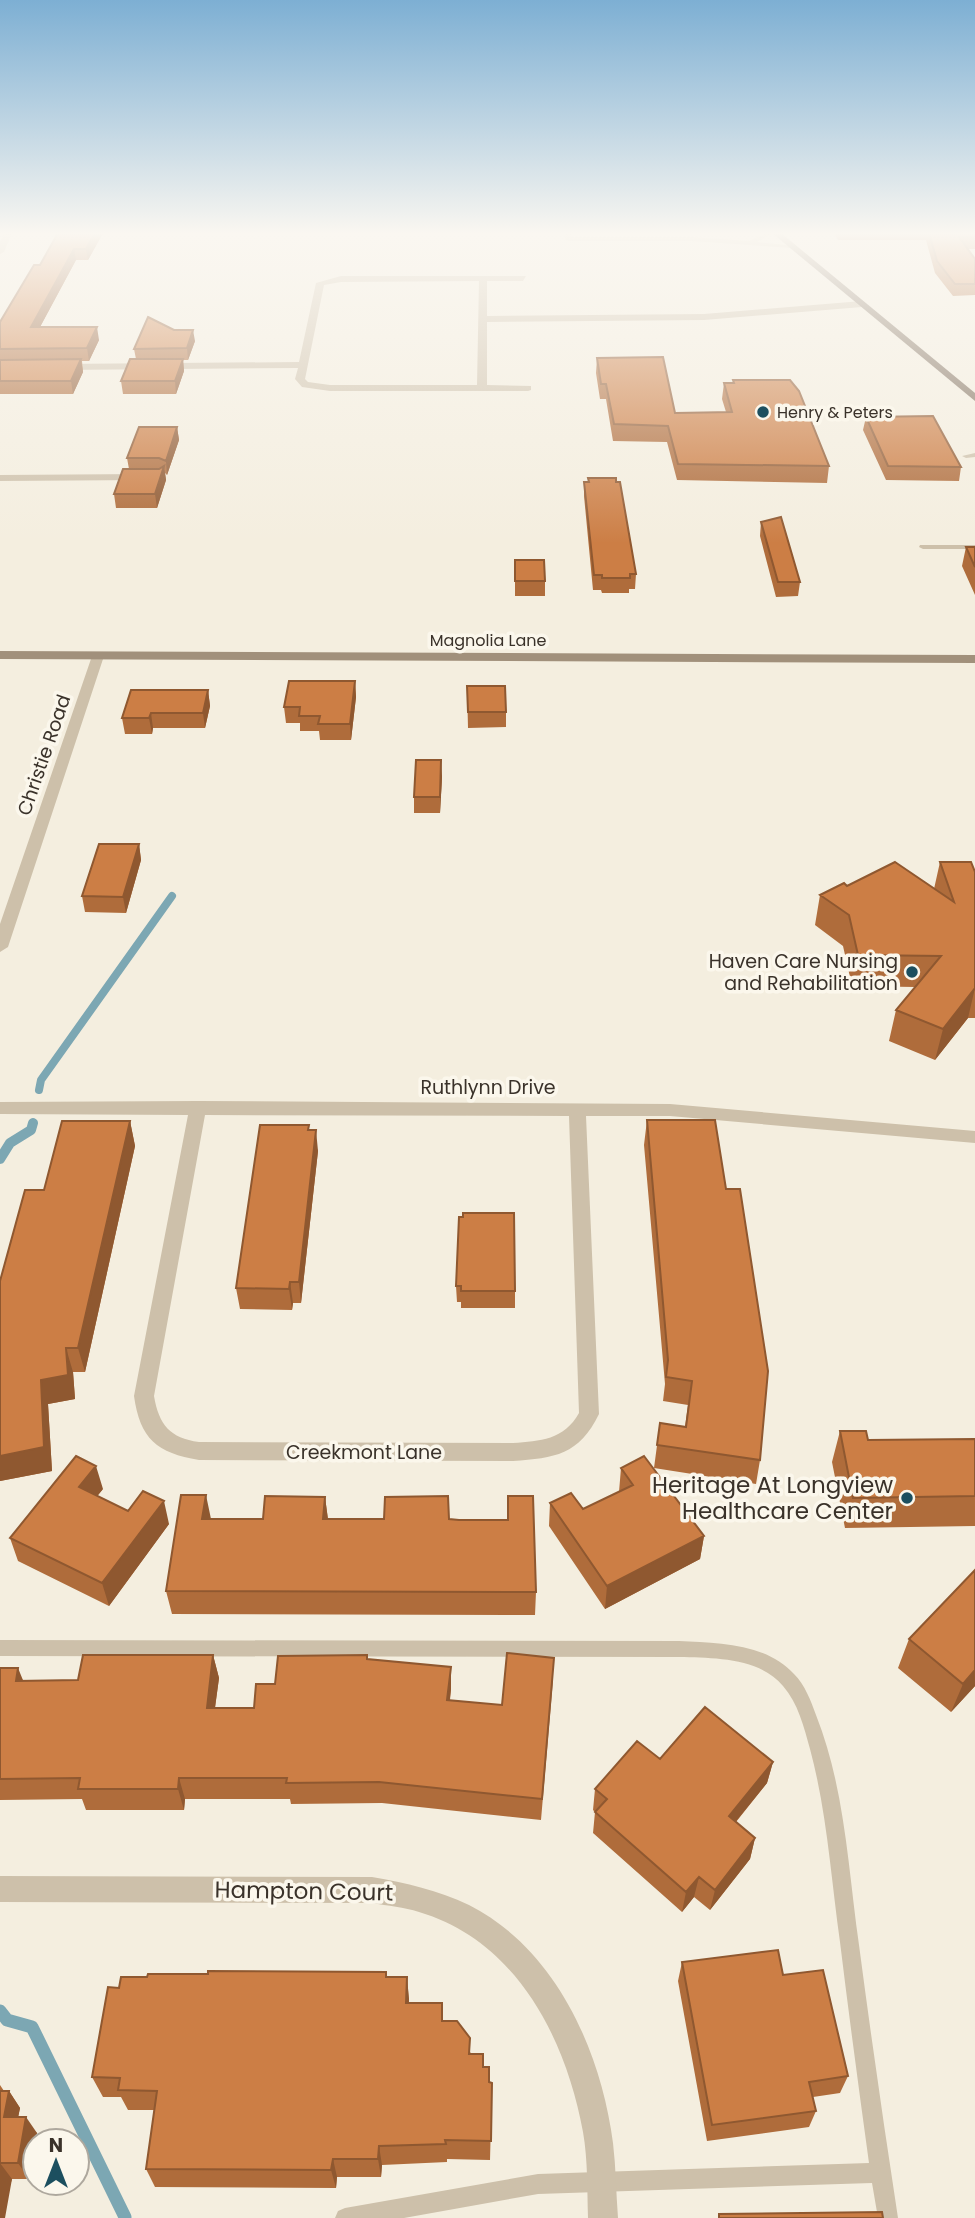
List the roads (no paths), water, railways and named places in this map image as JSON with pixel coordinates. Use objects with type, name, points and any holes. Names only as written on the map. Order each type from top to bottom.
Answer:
[{"type":"main road","points":[[901,337],[975,398]]},
{"type":"main road","name":"Magnolia Lane","points":[[0,655],[975,659]]},
{"type":"street","points":[[309,337],[301,382],[310,387],[528,388]]},
{"type":"street","points":[[482,388],[483,337]]},
{"type":"street","points":[[54,367],[303,365]]},
{"type":"street","points":[[0,478],[161,477]]},
{"type":"street","name":"Christie Road","points":[[0,947],[98,656]]},
{"type":"street","name":"Creekmont Lane","points":[[198,1107],[144,1396],[149,1422],[155,1433],[166,1443],[181,1449],[199,1451],[513,1452],[554,1447],[568,1441],[578,1433],[589,1414],[578,1108]]},
{"type":"street","name":"Ruthlynn Drive","points":[[0,1108],[578,1108],[711,1112],[975,1137]]},
{"type":"street","name":"Hampton Court","points":[[0,1889],[372,1890],[419,1897],[462,1914],[481,1925],[513,1951],[539,1983],[560,2019],[586,2084],[594,2112],[603,2218]]},
{"type":"lane","points":[[966,456],[975,455]]},
{"type":"lane","points":[[923,547],[975,547]]},
{"type":"lane","points":[[0,1648],[679,1649],[739,1655],[777,1670],[794,1686],[806,1704],[821,1764],[834,1831],[888,2218]]},
{"type":"lane","points":[[345,2218],[538,2184],[881,2173]]},
{"type":"waterway","points":[[39,1090],[41,1080],[172,896]]},
{"type":"waterway","points":[[0,1159],[10,1143],[31,1130],[33,1123]]},
{"type":"waterway","points":[[0,2011],[7,2020],[32,2027],[125,2217]]},
{"type":"place","name":"Henry & Peters","points":[[763,412]]},
{"type":"place","name":"Haven Care Nursing and Rehabilitation","points":[[912,972]]},
{"type":"place","name":"Heritage At Longview Healthcare Center","points":[[907,1498]]}]
